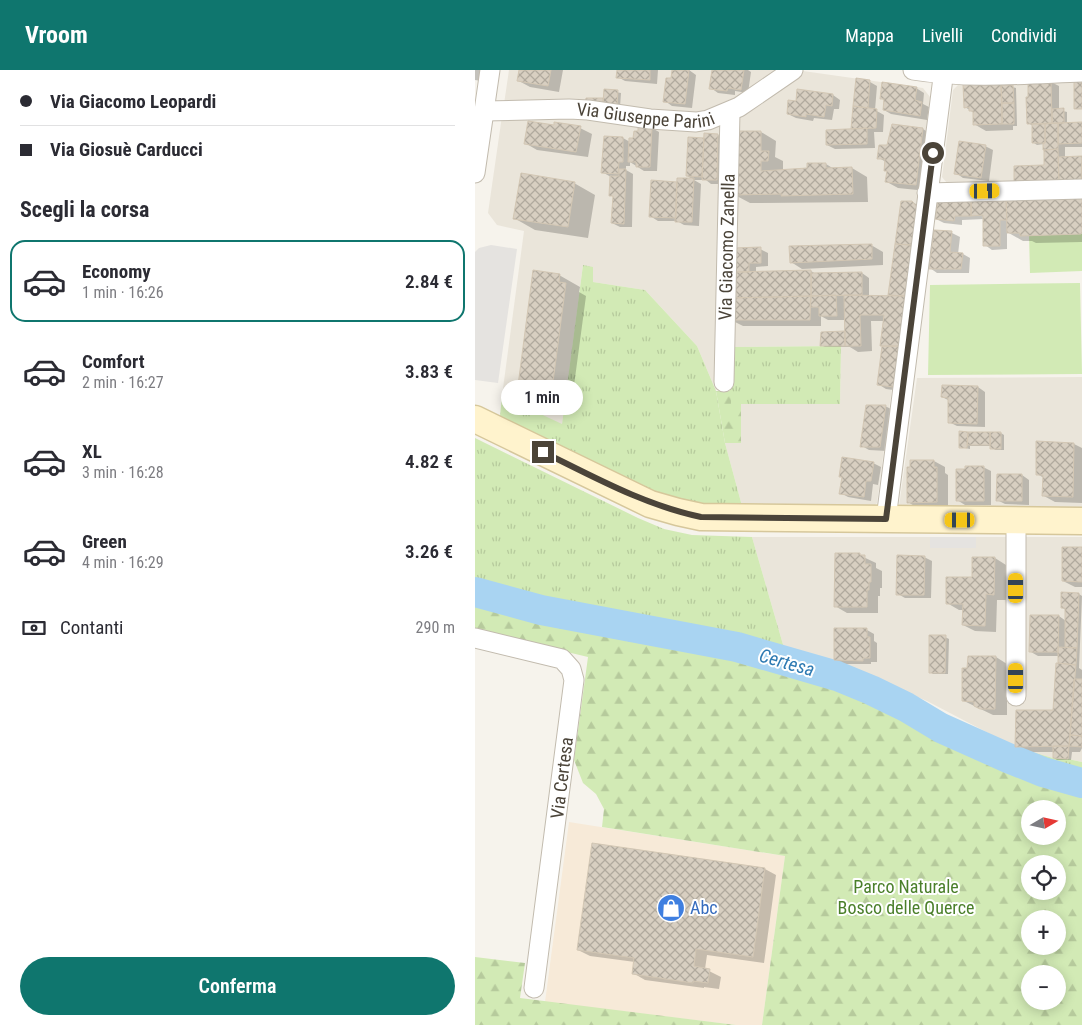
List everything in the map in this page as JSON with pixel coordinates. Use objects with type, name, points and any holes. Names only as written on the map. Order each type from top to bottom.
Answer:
[{"type":"street","points":[[475,173],[490,70]]},
{"type":"street","name":"Via Giuseppe Parini","points":[[484,111],[569,109],[650,119],[696,122],[709,120],[730,112],[793,70]]},
{"type":"street","points":[[913,70],[943,72],[1082,72]]},
{"type":"street","points":[[886,519],[943,72]]},
{"type":"street","name":"Via Giacomo Zanella","points":[[724,382],[730,112]]},
{"type":"street","points":[[927,192],[1082,189]]},
{"type":"street","points":[[475,419],[643,500],[678,512],[701,517],[1082,521]]},
{"type":"street","points":[[1016,696],[1017,520]]},
{"type":"street","name":"Via Certesa","points":[[475,638],[562,659],[571,669],[574,680],[534,988]]},
{"type":"shaded area","points":[[509,70],[786,70],[726,109],[696,115],[504,104]]},
{"type":"shaded area","points":[[803,71],[923,88],[930,97],[894,387],[892,387],[877,503],[874,506],[742,506],[725,443],[741,443],[741,404],[840,404],[841,346],[730,347],[737,115]]},
{"type":"shaded area","points":[[1082,78],[1082,182],[947,183],[942,177],[953,90],[959,84]]},
{"type":"shaded area","points":[[575,114],[704,128],[723,125],[716,391],[697,346],[645,290],[593,282],[583,265],[562,425],[502,396],[524,231],[497,225],[488,213],[502,116]]},
{"type":"shaded area","points":[[491,245],[517,249],[498,383],[475,380],[475,252],[479,248]]},
{"type":"shaded area","points":[[1082,377],[1082,507],[899,506],[917,378]]},
{"type":"shaded area","points":[[752,537],[930,537],[931,548],[976,548],[976,537],[1082,537],[1082,762],[1053,758],[1015,747],[927,701],[879,681],[784,648]]},
{"type":"shaded area","points":[[930,537],[976,537],[976,548],[930,548]]},
{"type":"shaded area","points":[[569,822],[785,856],[762,1025],[736,1025],[545,1002]]},
{"type":"green space","points":[[1082,234],[1082,271],[1030,273],[1029,235]]},
{"type":"green space","points":[[583,265],[593,267],[593,282],[645,290],[697,346],[716,391],[725,443],[742,506],[707,504],[650,490],[500,416],[502,396],[562,424]]},
{"type":"green space","points":[[1080,283],[1082,374],[928,375],[930,285]]},
{"type":"green space","points":[[841,346],[840,404],[730,404],[730,347]]},
{"type":"green space","points":[[716,391],[731,391],[731,404],[741,404],[741,443],[725,443]]},
{"type":"green space","points":[[475,438],[664,529],[692,535],[752,537],[784,648],[762,642],[599,612],[475,580]]},
{"type":"green space","name":"Parco Naturale Bosco delle Querce","points":[[475,601],[532,615],[707,650],[794,670],[842,686],[898,711],[925,729],[977,757],[1048,786],[1082,795],[1082,1025],[762,1025],[785,856],[602,827],[604,809],[596,794],[583,783],[574,760],[588,657],[475,630]]},
{"type":"green space","points":[[1015,747],[1053,758],[1082,762],[1082,776],[1061,771]]},
{"type":"green space","points":[[475,957],[525,963],[520,998],[736,1025],[475,1025]]},
{"type":"building","points":[[519,70],[551,70],[548,86],[517,81]]},
{"type":"building","points":[[617,70],[650,70],[650,80],[616,78]]},
{"type":"building","points":[[672,70],[689,70],[685,104],[663,102],[666,78],[671,78]]},
{"type":"building","points":[[712,70],[744,70],[741,90],[728,88],[727,91],[709,89]]},
{"type":"building","points":[[856,78],[870,80],[868,108],[853,106]]},
{"type":"building","points":[[1082,78],[1082,109],[1074,109],[1074,79]]},
{"type":"building","points":[[1051,81],[1052,123],[1027,124],[1026,97],[1028,97],[1028,82]]},
{"type":"building","points":[[882,82],[917,87],[915,100],[922,102],[920,116],[883,110],[884,99],[880,99]]},
{"type":"building","points":[[1001,83],[1002,124],[973,125],[973,111],[969,111],[969,107],[964,108],[963,84]]},
{"type":"building","points":[[1001,85],[1013,85],[1014,103],[1002,103]]},
{"type":"building","points":[[604,89],[618,90],[617,106],[603,103]]},
{"type":"building","points":[[797,89],[833,94],[832,106],[826,105],[824,117],[806,114],[806,117],[787,114],[788,100],[796,101]]},
{"type":"building","points":[[586,98],[603,98],[603,103],[585,104]]},
{"type":"building","points":[[1002,103],[1014,103],[1014,124],[1002,124]]},
{"type":"building","points":[[853,106],[877,109],[876,128],[851,129]]},
{"type":"building","points":[[1064,108],[1064,123],[1052,123],[1052,109]]},
{"type":"building","points":[[528,121],[554,125],[554,122],[581,126],[576,152],[524,144]]},
{"type":"building","points":[[1082,122],[1082,143],[1058,144],[1058,123]]},
{"type":"building","points":[[1058,123],[1058,149],[1043,150],[1045,124]]},
{"type":"building","points":[[892,124],[923,128],[916,185],[885,182],[887,171],[884,171],[885,159],[877,159],[879,145],[887,145]]},
{"type":"building","points":[[1032,124],[1045,124],[1045,143],[1032,143]]},
{"type":"building","points":[[638,127],[652,127],[650,167],[636,167],[636,162],[628,162],[629,138],[633,138],[634,131],[638,131]]},
{"type":"building","points":[[867,128],[867,144],[826,145],[826,130]]},
{"type":"building","points":[[736,131],[761,131],[761,151],[769,151],[768,161],[761,161],[761,171],[807,168],[807,163],[826,163],[826,168],[852,167],[853,194],[734,195]]},
{"type":"building","points":[[704,133],[718,134],[717,180],[702,180]]},
{"type":"building","points":[[604,136],[623,137],[623,162],[619,162],[618,174],[601,173]]},
{"type":"building","points":[[688,137],[704,138],[702,177],[686,176]]},
{"type":"building","points":[[959,141],[986,145],[981,178],[954,174]]},
{"type":"building","points":[[1058,149],[1059,182],[1014,183],[1014,166],[1044,165],[1044,150]]},
{"type":"building","points":[[1082,156],[1081,182],[1059,182],[1058,157]]},
{"type":"building","points":[[619,169],[626,169],[624,224],[611,223],[613,196],[609,196],[610,176],[619,176]]},
{"type":"building","points":[[521,173],[575,182],[568,227],[513,219]]},
{"type":"building","points":[[677,178],[694,178],[692,222],[675,222]]},
{"type":"building","points":[[651,180],[677,182],[676,218],[649,217]]},
{"type":"building","points":[[1082,196],[1081,234],[1020,236],[1020,233],[1007,233],[1006,198]]},
{"type":"building","points":[[1006,198],[1007,220],[1000,220],[1000,246],[983,246],[983,215],[971,216],[971,199]]},
{"type":"building","points":[[971,199],[971,216],[955,216],[954,221],[935,219],[938,200]]},
{"type":"building","points":[[901,201],[912,201],[917,207],[912,245],[895,244]]},
{"type":"building","points":[[934,230],[952,231],[950,252],[963,253],[961,269],[929,269]]},
{"type":"building","points":[[872,244],[872,259],[790,263],[789,246]]},
{"type":"building","points":[[895,244],[912,245],[905,296],[888,295]]},
{"type":"building","points":[[761,247],[761,263],[749,263],[749,272],[732,272],[733,248]]},
{"type":"building","points":[[533,270],[560,274],[559,282],[566,283],[551,397],[543,396],[542,404],[516,401]]},
{"type":"building","points":[[811,270],[811,296],[730,298],[732,272]]},
{"type":"building","points":[[862,272],[862,295],[811,296],[811,273]]},
{"type":"building","points":[[836,295],[837,316],[819,316],[819,307],[810,307],[811,296]]},
{"type":"building","points":[[844,295],[905,296],[899,346],[880,346],[884,315],[860,315],[861,346],[845,346]]},
{"type":"building","points":[[811,296],[810,320],[730,320],[730,298]]},
{"type":"building","points":[[845,331],[845,346],[820,346],[821,332]]},
{"type":"building","points":[[882,346],[899,346],[894,387],[877,385]]},
{"type":"building","points":[[942,385],[978,386],[977,424],[948,423],[948,398],[941,397]]},
{"type":"building","points":[[866,405],[886,405],[880,447],[860,447]]},
{"type":"building","points":[[959,431],[968,432],[967,448],[959,448]]},
{"type":"building","points":[[968,432],[990,432],[990,445],[967,445]]},
{"type":"building","points":[[990,432],[1001,432],[1001,449],[990,449]]},
{"type":"building","points":[[1036,441],[1074,443],[1073,497],[1042,496],[1043,475],[1036,475]]},
{"type":"building","points":[[842,457],[874,462],[871,481],[866,481],[864,497],[839,494],[842,477],[839,477]]},
{"type":"building","points":[[910,460],[934,460],[934,467],[937,467],[937,502],[907,503],[907,467],[910,467]]},
{"type":"building","points":[[965,466],[984,466],[984,501],[956,501],[956,469],[965,469]]},
{"type":"building","points":[[997,474],[1022,474],[1022,501],[996,501]]},
{"type":"building","points":[[1062,547],[1082,547],[1082,582],[1062,581]]},
{"type":"building","points":[[835,553],[860,553],[860,555],[865,555],[865,564],[871,564],[871,582],[869,582],[869,590],[867,590],[867,607],[834,607]]},
{"type":"building","points":[[897,555],[925,556],[924,595],[896,595]]},
{"type":"building","points":[[972,557],[995,557],[994,595],[986,594],[985,626],[962,625],[963,604],[946,604],[946,577],[972,577]]},
{"type":"building","points":[[1061,592],[1079,593],[1077,648],[1065,647],[1065,608],[1061,608]]},
{"type":"building","points":[[1030,615],[1059,615],[1058,652],[1029,652]]},
{"type":"building","points":[[834,628],[867,628],[867,637],[870,637],[870,658],[863,658],[863,661],[834,660]]},
{"type":"building","points":[[929,635],[946,635],[945,673],[929,673]]},
{"type":"building","points":[[1058,647],[1077,648],[1076,665],[1058,663]]},
{"type":"building","points":[[968,656],[996,656],[995,709],[980,709],[974,706],[974,702],[962,701],[962,668],[967,668]]},
{"type":"building","points":[[1056,663],[1076,665],[1069,746],[1015,747],[1016,710],[1053,710]]},
{"type":"building","points":[[1074,679],[1082,679],[1082,736],[1070,735]]},
{"type":"building","points":[[1070,735],[1082,736],[1082,747],[1069,746]]},
{"type":"building","points":[[1053,746],[1069,746],[1068,759],[1053,758]]},
{"type":"building","name":"Abc","points":[[592,843],[765,868],[753,957],[696,949],[694,966],[710,969],[708,983],[693,981],[693,983],[632,974],[634,958],[577,950]]},
{"type":"waterway","name":"Certesa","points":[[475,592],[541,610],[737,647],[837,676],[871,690],[906,707],[941,728],[1008,758],[1043,772],[1082,783]]},
{"type":"place","name":"Abc","points":[[671,908]]},
{"type":"route","points":[[543,452],[650,504],[701,517],[886,519],[933,153]]}]
